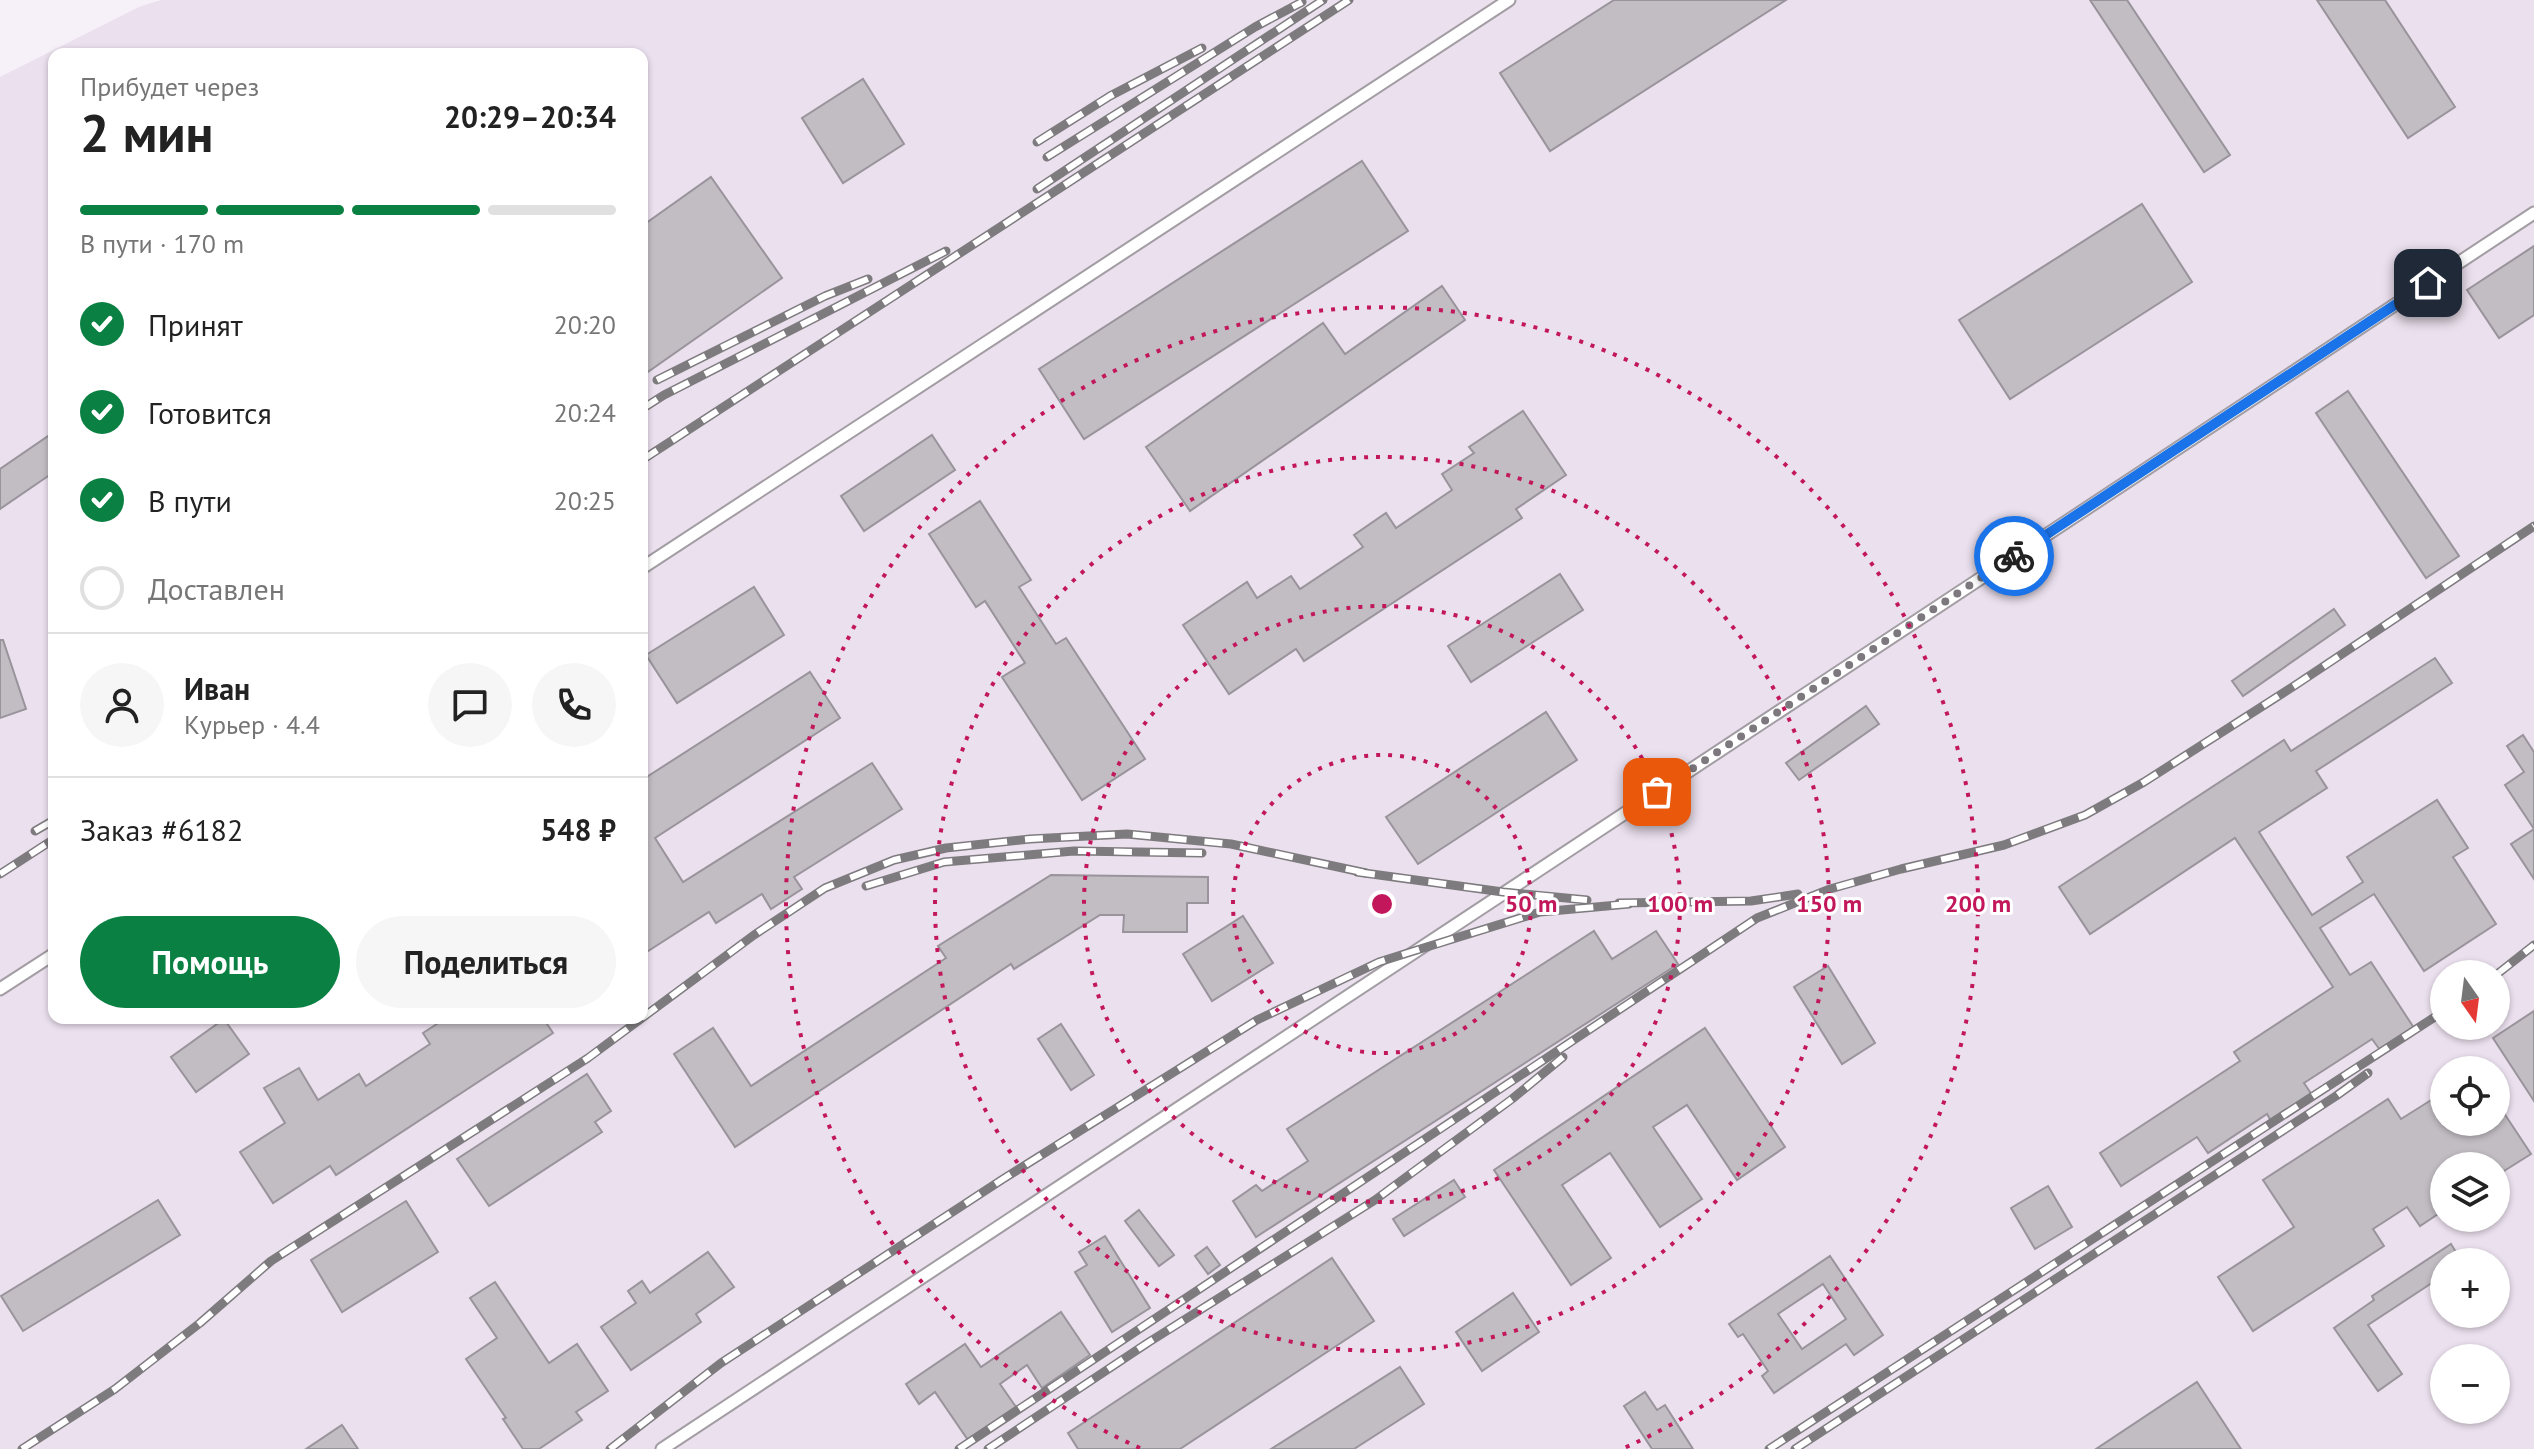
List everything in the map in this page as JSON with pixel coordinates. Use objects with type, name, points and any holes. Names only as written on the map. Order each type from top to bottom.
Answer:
[{"type":"lane","points":[[648,564],[1509,0]]},
{"type":"lane","points":[[662,1449],[2534,213]]},
{"type":"lane","points":[[0,989],[48,958]]},
{"type":"shaded area","points":[[161,0],[2534,0],[2534,1449],[0,1449],[0,77],[48,53],[48,1024],[648,1024],[648,48],[58,48],[139,7]]},
{"type":"building","points":[[1614,0],[1786,0],[1550,151],[1500,73]]},
{"type":"building","points":[[2090,0],[2127,0],[2230,155],[2204,172]]},
{"type":"building","points":[[2317,0],[2385,0],[2455,107],[2408,138]]},
{"type":"building","points":[[863,79],[904,144],[843,183],[802,118]]},
{"type":"building","points":[[1362,161],[1408,231],[1084,439],[1039,369]]},
{"type":"building","points":[[711,177],[782,278],[648,372],[648,222]]},
{"type":"building","points":[[2142,204],[2192,282],[2010,399],[1959,320]]},
{"type":"building","points":[[2534,246],[2534,315],[2499,338],[2467,290]]},
{"type":"building","points":[[1442,286],[1465,320],[1190,511],[1146,447],[1323,323],[1345,354]]},
{"type":"building","points":[[2348,391],[2459,556],[2426,578],[2316,413]]},
{"type":"building","points":[[1523,411],[1566,475],[1516,509],[1522,518],[1304,661],[1296,649],[1229,694],[1183,625],[1247,582],[1257,598],[1291,576],[1300,589],[1363,547],[1354,535],[1386,513],[1396,528],[1452,490],[1442,474],[1474,453],[1469,447]]},
{"type":"building","points":[[932,435],[955,470],[864,531],[841,496]]},
{"type":"building","points":[[48,436],[48,476],[0,509],[0,469]]},
{"type":"building","points":[[980,501],[1031,580],[1019,587],[1056,644],[1066,638],[1145,759],[1082,800],[1002,677],[1025,663],[985,601],[976,607],[929,534]]},
{"type":"building","points":[[1560,574],[1583,610],[1471,682],[1448,646]]},
{"type":"building","points":[[754,587],[784,635],[677,703],[648,654]]},
{"type":"building","points":[[2334,609],[2345,625],[2243,696],[2232,681]]},
{"type":"building","points":[[0,640],[3,640],[26,709],[0,718]]},
{"type":"building","points":[[2435,658],[2452,683],[2316,771],[2327,788],[2259,832],[2312,915],[2363,882],[2347,857],[2437,800],[2468,848],[2453,857],[2496,924],[2441,960],[2430,960],[2430,967],[2424,971],[2374,894],[2320,928],[2350,975],[2371,962],[2414,1028],[2380,1050],[2372,1039],[2304,1083],[2312,1095],[2271,1121],[2267,1114],[2208,1153],[2197,1137],[2121,1186],[2100,1153],[2240,1061],[2234,1052],[2333,987],[2235,838],[2090,934],[2059,887],[2284,740],[2291,751]]},
{"type":"building","points":[[810,672],[840,718],[655,838],[683,882],[872,763],[902,809],[794,877],[802,889],[771,909],[762,894],[716,923],[709,912],[648,951],[648,776]]},
{"type":"building","points":[[1866,706],[1879,724],[1799,780],[1786,763]]},
{"type":"building","points":[[1546,712],[1577,760],[1418,864],[1386,817]]},
{"type":"building","points":[[2523,735],[2534,752],[2534,829],[2505,785],[2524,772],[2507,746]]},
{"type":"building","points":[[2534,829],[2534,879],[2511,844]]},
{"type":"building","points":[[1051,875],[1208,877],[1208,903],[1187,903],[1187,932],[1123,932],[1124,915],[1100,915],[1014,969],[1011,964],[735,1147],[674,1054],[713,1028],[751,1086],[946,958],[938,946]]},
{"type":"building","points":[[1243,916],[1273,963],[1212,1001],[1183,954]]},
{"type":"building","points":[[1594,931],[1612,959],[1656,931],[1678,964],[1256,1237],[1233,1201],[1256,1185],[1262,1191],[1308,1161],[1287,1129]]},
{"type":"building","points":[[1828,966],[1875,1043],[1842,1064],[1794,987]]},
{"type":"building","points":[[2534,1011],[2534,1101],[2510,1064],[2510,1056],[2505,1056],[2494,1040],[2510,1040],[2510,1027]]},
{"type":"building","points":[[217,1024],[228,1024],[249,1054],[196,1092],[171,1057]]},
{"type":"building","points":[[437,1024],[547,1024],[553,1033],[336,1175],[330,1166],[273,1203],[240,1152],[285,1123],[264,1088],[299,1068],[318,1100],[359,1074],[366,1086],[430,1044],[423,1033]]},
{"type":"building","points":[[1061,1024],[1094,1075],[1071,1090],[1038,1039]]},
{"type":"building","points":[[1705,1028],[1785,1147],[1737,1180],[1687,1105],[1653,1127],[1702,1199],[1660,1227],[1610,1153],[1562,1185],[1611,1258],[1571,1285],[1494,1170]]},
{"type":"building","points":[[587,1074],[611,1111],[595,1122],[602,1132],[489,1206],[457,1159]]},
{"type":"building","points":[[2388,1099],[2401,1119],[2430,1101],[2430,1136],[2510,1136],[2510,1122],[2531,1154],[2510,1167],[2510,1152],[2430,1152],[2430,1219],[2420,1226],[2407,1207],[2373,1229],[2384,1246],[2253,1331],[2218,1277],[2294,1227],[2263,1180]]},
{"type":"building","points":[[1454,1180],[1465,1197],[1404,1236],[1393,1219]]},
{"type":"building","points":[[2048,1186],[2072,1227],[2035,1249],[2011,1208]]},
{"type":"building","points":[[158,1200],[180,1235],[23,1331],[1,1296]]},
{"type":"building","points":[[406,1201],[438,1252],[342,1312],[311,1260]]},
{"type":"building","points":[[1139,1210],[1174,1255],[1159,1266],[1125,1221]]},
{"type":"building","points":[[1105,1236],[1150,1308],[1112,1332],[1075,1272],[1087,1265],[1079,1252]]},
{"type":"building","points":[[1207,1247],[1220,1265],[1208,1274],[1195,1256]]},
{"type":"building","points":[[708,1252],[734,1287],[696,1314],[701,1322],[631,1370],[601,1327],[636,1303],[628,1291],[642,1281],[650,1293]]},
{"type":"building","points":[[1830,1256],[1883,1335],[1854,1355],[1846,1344],[1774,1393],[1762,1376],[1768,1371],[1743,1334],[1738,1337],[1729,1324]],"holes":[[[1823,1284],[1846,1319],[1802,1349],[1778,1314]]]},
{"type":"building","points":[[1332,1258],[1374,1321],[1180,1449],[1078,1449],[1068,1433]]},
{"type":"building","points":[[2430,1258],[2430,1284],[2368,1325],[2402,1374],[2378,1391],[2334,1328],[2374,1300],[2372,1296]]},
{"type":"building","points":[[495,1282],[549,1363],[577,1344],[608,1391],[576,1412],[582,1420],[539,1449],[523,1449],[466,1359],[497,1338],[470,1298]]},
{"type":"building","points":[[1513,1293],[1539,1332],[1482,1371],[1456,1332]]},
{"type":"building","points":[[1061,1312],[1090,1355],[1042,1388],[1027,1365],[1000,1384],[1016,1407],[968,1440],[935,1392],[919,1404],[906,1384],[965,1344],[981,1367]]},
{"type":"building","points":[[1400,1367],[1424,1404],[1354,1449],[1271,1449]]},
{"type":"building","points":[[2197,1382],[2241,1449],[2096,1449]]},
{"type":"building","points":[[1645,1392],[1657,1410],[1665,1405],[1693,1449],[1652,1449],[1624,1406]]},
{"type":"building","points":[[342,1425],[358,1449],[306,1449]]},
{"type":"railway","points":[[1037,189],[1323,0]]},
{"type":"railway","points":[[648,456],[1349,0]]},
{"type":"railway","points":[[1047,157],[1255,27],[1302,2]]},
{"type":"railway","points":[[1037,142],[1110,96],[1202,48]]},
{"type":"railway","points":[[648,405],[946,251]]},
{"type":"railway","points":[[657,380],[825,296],[868,279]]},
{"type":"railway","points":[[959,1449],[1757,918],[1830,889],[2004,845],[2085,815],[2144,782],[2294,686],[2534,526]]},
{"type":"railway","points":[[35,831],[48,823]]},
{"type":"railway","points":[[648,1014],[754,935],[825,888],[894,860],[946,848],[1030,839],[1127,834],[1231,844],[1366,873]]},
{"type":"railway","points":[[0,874],[48,843]]},
{"type":"railway","points":[[866,886],[944,862],[1074,851],[1202,853]]},
{"type":"railway","points":[[1357,872],[1587,900]]},
{"type":"railway","points":[[1619,903],[1751,901],[1798,894]]},
{"type":"railway","points":[[610,1449],[721,1363],[1003,1179],[1257,1020],[1379,962],[1417,950],[1540,912],[1629,904]]},
{"type":"railway","points":[[2510,964],[2534,945]]},
{"type":"railway","points":[[1769,1449],[2430,1020]]},
{"type":"railway","points":[[22,1449],[115,1389],[200,1323],[271,1261],[588,1058],[634,1024]]},
{"type":"railway","points":[[988,1449],[1149,1342],[1375,1200],[1512,1099],[1563,1057]]},
{"type":"railway","points":[[1795,1449],[2368,1073]]},
{"type":"way so far","points":[[1657,792],[2014,556]]},
{"type":"route","points":[[2014,556],[2428,283]]}]
